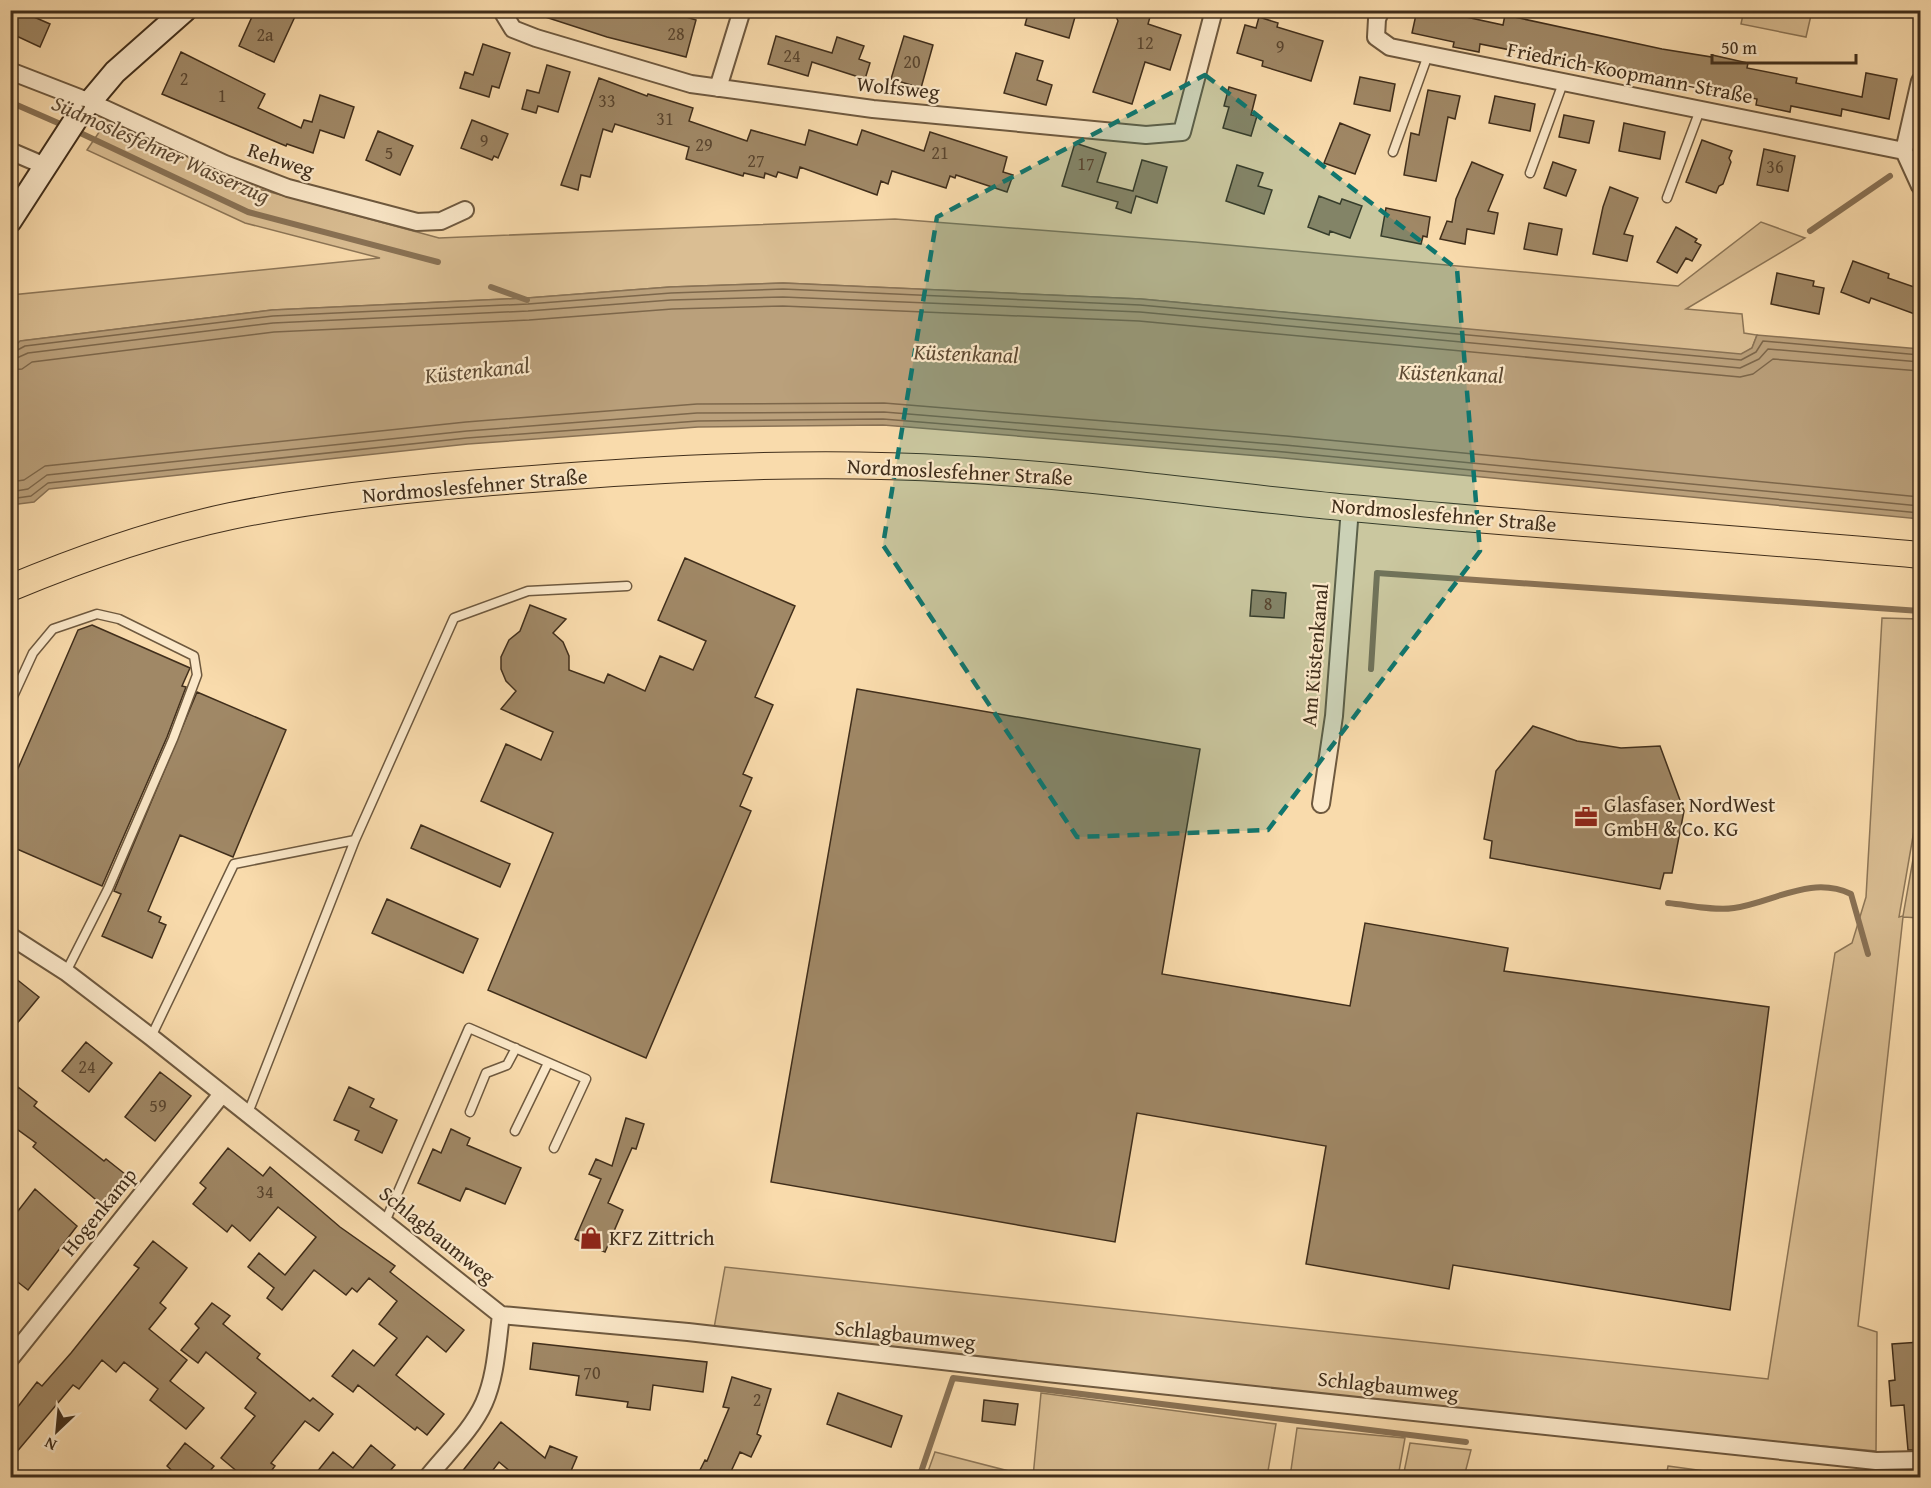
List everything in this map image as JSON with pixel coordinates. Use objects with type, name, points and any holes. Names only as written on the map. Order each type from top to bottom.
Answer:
[{"type":"main road","name":"Nordmoslesfehner Straße","points":[[10,588],[102,552],[164,533],[295,504],[495,482],[703,466],[831,464],[955,469],[1096,480],[1350,508],[1920,555]]},
{"type":"street","points":[[10,221],[74,123],[115,72],[185,10]]},
{"type":"street","points":[[718,88],[742,10]]},
{"type":"street","name":"Wolfsweg","points":[[502,11],[513,29],[536,38],[681,81],[873,108],[1146,135],[1182,132],[1214,10]]},
{"type":"street","name":"Friedrich-Koopmann-Straße","points":[[1381,10],[1376,37],[1390,47],[1904,151]]},
{"type":"street","name":"Rehweg","points":[[10,71],[74,123],[225,164],[288,188],[417,222],[441,221],[465,210]]},
{"type":"street","points":[[1920,81],[1904,151],[1920,186]]},
{"type":"street","points":[[10,151],[45,166]]},
{"type":"street","name":"Am Küstenkanal","points":[[1321,804],[1334,716],[1350,508]]},
{"type":"street","name":"Schlagbaumweg","points":[[10,936],[66,972],[151,1036],[501,1315],[688,1332],[1035,1372],[1876,1461],[1920,1460]]},
{"type":"street","name":"Hogenkamp","points":[[10,1359],[222,1094]]},
{"type":"street","points":[[427,1478],[484,1404],[494,1373],[501,1315]]},
{"type":"lane","points":[[1393,152],[1428,55]]},
{"type":"lane","points":[[1530,173],[1563,83]]},
{"type":"lane","points":[[1667,198],[1700,110]]},
{"type":"lane","points":[[248,1113],[355,840],[454,618],[528,591],[627,586]]},
{"type":"lane","points":[[10,703],[33,653],[53,629],[97,614],[119,619],[194,656],[197,675],[173,738],[108,889],[66,972]]},
{"type":"lane","points":[[151,1036],[234,864],[355,840]]},
{"type":"lane","points":[[385,1222],[469,1028],[586,1079],[554,1148]]},
{"type":"lane","points":[[470,1112],[486,1073],[507,1065],[516,1048]]},
{"type":"lane","points":[[515,1131],[549,1063]]},
{"type":"highlighted area","points":[[1205,75],[1457,269],[1480,551],[1268,830],[1077,837],[883,545],[937,217]]},
{"type":"shaded area","points":[[1744,10],[1812,11],[1806,37],[1741,24]]},
{"type":"shaded area","points":[[108,119],[259,189],[439,238],[895,219],[1195,242],[1678,286],[1761,222],[1805,238],[1686,309],[1742,314],[1744,333],[1757,335],[1752,348],[1741,355],[1141,299],[783,283],[670,287],[527,298],[272,310],[21,341],[11,350],[11,295],[380,258],[245,223],[87,150]]},
{"type":"shaded area","points":[[1882,618],[1920,619],[1920,796],[1899,917],[1903,916],[1920,820],[1920,918],[1903,917],[1858,1326],[1877,1332],[1876,1451],[1612,1426],[714,1328],[725,1267],[1768,1379],[1835,953],[1852,943],[1866,897]]},
{"type":"shaded area","points":[[1041,1393],[1276,1424],[1267,1477],[1033,1477]]},
{"type":"shaded area","points":[[1297,1428],[1405,1438],[1398,1477],[1290,1477]]},
{"type":"shaded area","points":[[1410,1443],[1471,1450],[1464,1477],[1403,1477]]},
{"type":"shaded area","points":[[935,1452],[1032,1477],[926,1477]]},
{"type":"shaded area","points":[[1668,1466],[1749,1477],[1666,1477]]},
{"type":"water","name":"Küstenkanal","points":[[783,283],[1141,299],[1741,354],[1752,348],[1757,335],[1920,349],[1920,519],[1284,458],[883,425],[698,427],[468,444],[49,489],[34,502],[11,505],[11,350],[20,341],[272,310],[527,298],[670,287]]},
{"type":"building","points":[[18,10],[50,24],[40,47],[10,33],[10,26]]},
{"type":"building","points":[[255,10],[298,10],[274,62],[239,46]]},
{"type":"building","points":[[537,10],[664,10],[696,20],[686,57],[607,37],[536,14]]},
{"type":"building","points":[[1029,10],[1077,10],[1069,38],[1025,25]]},
{"type":"building","points":[[1113,10],[1152,10],[1148,24],[1181,35],[1170,70],[1145,62],[1132,104],[1093,92],[1118,21]]},
{"type":"building","points":[[1417,10],[1434,10],[1503,25],[1505,15],[1662,49],[1712,57],[1712,55],[1748,63],[1747,68],[1797,78],[1796,83],[1862,97],[1866,73],[1897,79],[1889,119],[1842,109],[1841,116],[1791,106],[1790,112],[1756,105],[1757,99],[1480,44],[1479,52],[1453,47],[1454,42],[1412,33]]},
{"type":"building","points":[[1259,17],[1278,23],[1277,27],[1323,41],[1311,81],[1262,66],[1263,61],[1237,53],[1245,25],[1256,28]]},
{"type":"building","points":[[776,36],[832,53],[837,37],[864,46],[859,59],[870,63],[865,79],[812,62],[808,76],[768,64]]},
{"type":"building","points":[[904,36],[933,45],[921,88],[891,79]]},
{"type":"building","points":[[483,44],[510,53],[499,88],[492,86],[489,97],[460,88],[465,72],[473,75]]},
{"type":"building","points":[[181,52],[265,94],[258,108],[301,128],[304,120],[312,122],[320,95],[354,107],[344,138],[320,130],[313,153],[287,144],[286,146],[162,94]]},
{"type":"building","points":[[1016,53],[1043,61],[1037,80],[1052,85],[1046,105],[1004,93]]},
{"type":"building","points":[[547,65],[570,72],[558,112],[538,106],[536,113],[522,109],[527,90],[539,93]]},
{"type":"building","points":[[1360,77],[1395,84],[1390,111],[1354,104]]},
{"type":"building","points":[[599,78],[647,96],[648,94],[693,108],[689,121],[747,141],[751,130],[805,145],[809,130],[857,145],[862,130],[924,151],[930,132],[1007,157],[1003,172],[1013,175],[1007,192],[956,175],[955,178],[950,176],[946,188],[892,171],[888,184],[881,181],[877,195],[800,167],[797,178],[778,172],[776,177],[765,173],[764,178],[744,173],[743,176],[686,159],[689,147],[615,124],[612,132],[603,129],[590,177],[581,175],[578,190],[561,185]]},
{"type":"building","points":[[1229,87],[1256,95],[1251,115],[1257,116],[1251,136],[1223,128],[1229,107],[1224,106]]},
{"type":"building","points":[[1428,90],[1460,96],[1455,119],[1448,117],[1436,181],[1404,175],[1411,133],[1419,135]]},
{"type":"building","points":[[1495,96],[1535,104],[1530,131],[1489,123]]},
{"type":"building","points":[[1564,115],[1594,121],[1589,143],[1559,137]]},
{"type":"building","points":[[472,120],[508,134],[498,158],[494,156],[492,160],[461,148]]},
{"type":"building","points":[[1340,123],[1370,135],[1355,174],[1324,163]]},
{"type":"building","points":[[1624,123],[1665,132],[1660,159],[1619,151]]},
{"type":"building","points":[[378,131],[413,146],[400,175],[366,160]]},
{"type":"building","points":[[1702,140],[1732,151],[1729,158],[1731,162],[1723,184],[1719,186],[1716,193],[1686,182]]},
{"type":"building","points":[[1075,143],[1106,153],[1097,182],[1133,191],[1142,160],[1167,167],[1157,203],[1136,196],[1131,213],[1116,208],[1118,202],[1062,186]]},
{"type":"building","points":[[1764,149],[1795,156],[1788,191],[1757,185]]},
{"type":"building","points":[[1472,162],[1503,175],[1488,211],[1498,213],[1494,234],[1467,229],[1465,244],[1440,239],[1447,221],[1452,222],[1456,199]]},
{"type":"building","points":[[1553,162],[1576,170],[1566,196],[1544,188]]},
{"type":"building","points":[[1237,165],[1263,173],[1258,186],[1272,190],[1264,214],[1226,201]]},
{"type":"building","points":[[1610,187],[1638,198],[1624,234],[1633,236],[1627,261],[1593,254],[1603,207]]},
{"type":"building","points":[[1319,196],[1340,204],[1342,199],[1362,206],[1350,238],[1330,231],[1329,235],[1308,227]]},
{"type":"building","points":[[1386,208],[1430,217],[1427,237],[1423,236],[1421,244],[1381,236]]},
{"type":"building","points":[[1529,223],[1562,229],[1557,255],[1524,249]]},
{"type":"building","points":[[1676,227],[1697,239],[1695,242],[1701,245],[1692,261],[1686,258],[1677,273],[1657,262]]},
{"type":"building","points":[[1853,261],[1889,274],[1888,278],[1920,289],[1920,316],[1871,298],[1869,303],[1841,292]]},
{"type":"building","points":[[1777,273],[1814,281],[1813,286],[1824,288],[1819,314],[1771,304]]},
{"type":"building","points":[[685,558],[795,606],[755,697],[773,705],[743,774],[752,778],[740,806],[751,811],[646,1058],[488,990],[553,833],[481,801],[506,744],[541,760],[553,732],[501,709],[516,691],[506,681],[501,669],[501,657],[509,640],[520,631],[530,605],[566,619],[553,633],[563,642],[569,656],[569,670],[604,683],[608,674],[645,691],[660,656],[693,670],[706,641],[658,620]]},
{"type":"building","points":[[1252,590],[1286,593],[1284,618],[1250,616]]},
{"type":"building","points":[[92,625],[190,668],[182,686],[186,687],[167,737],[102,886],[10,846],[10,787],[78,630]]},
{"type":"building","points":[[857,689],[1200,749],[1162,974],[1350,1006],[1365,923],[1508,948],[1504,971],[1769,1007],[1730,1310],[1453,1265],[1449,1289],[1306,1264],[1326,1146],[1137,1113],[1115,1242],[771,1182]]},
{"type":"building","points":[[197,692],[286,730],[233,857],[180,835],[148,911],[161,917],[159,922],[166,925],[152,958],[102,936],[121,894],[114,891]]},
{"type":"building","points":[[1533,726],[1577,741],[1621,748],[1660,746],[1684,811],[1672,873],[1664,873],[1660,889],[1490,858],[1492,841],[1484,839],[1496,771]]},
{"type":"building","points":[[421,825],[510,864],[500,887],[411,848]]},
{"type":"building","points":[[387,899],[478,939],[463,973],[372,933]]},
{"type":"building","points":[[10,974],[39,997],[10,1032]]},
{"type":"building","points":[[86,1042],[112,1063],[89,1092],[62,1071]]},
{"type":"building","points":[[160,1072],[191,1096],[155,1141],[125,1117]]},
{"type":"building","points":[[18,1087],[37,1102],[34,1106],[104,1161],[106,1159],[125,1174],[101,1204],[33,1147],[36,1143],[10,1124],[10,1097]]},
{"type":"building","points":[[349,1087],[374,1099],[370,1107],[397,1120],[382,1153],[355,1140],[359,1131],[334,1120]]},
{"type":"building","points":[[626,1118],[644,1124],[636,1149],[632,1148],[608,1203],[623,1210],[605,1252],[575,1239],[601,1179],[589,1174],[596,1159],[612,1166]]},
{"type":"building","points":[[451,1129],[470,1138],[467,1145],[521,1168],[505,1204],[466,1188],[460,1201],[418,1183],[433,1149],[441,1153]]},
{"type":"building","points":[[228,1148],[263,1176],[270,1167],[340,1227],[395,1266],[390,1272],[464,1330],[446,1352],[427,1336],[396,1375],[444,1414],[427,1435],[417,1427],[415,1430],[358,1385],[353,1392],[332,1376],[353,1350],[374,1366],[397,1338],[379,1324],[397,1301],[369,1278],[357,1292],[352,1288],[346,1295],[314,1270],[282,1310],[267,1298],[274,1288],[248,1267],[259,1253],[285,1275],[316,1237],[278,1207],[250,1241],[232,1225],[227,1232],[193,1204],[206,1188],[200,1183]]},
{"type":"building","points":[[35,1189],[77,1226],[28,1290],[10,1276],[10,1205],[18,1211]]},
{"type":"building","points":[[153,1241],[187,1268],[160,1303],[166,1308],[149,1329],[187,1360],[170,1381],[204,1408],[186,1429],[150,1400],[158,1389],[124,1362],[116,1372],[102,1360],[79,1389],[73,1385],[10,1460],[10,1417],[37,1382],[42,1386],[71,1353],[139,1268],[134,1265]]},
{"type":"building","points":[[212,1303],[230,1316],[223,1324],[260,1354],[257,1358],[310,1401],[313,1398],[333,1414],[319,1431],[305,1421],[271,1463],[275,1466],[266,1478],[245,1478],[221,1458],[255,1416],[245,1408],[256,1393],[206,1352],[198,1363],[181,1350],[199,1328],[195,1324]]},
{"type":"building","points":[[1920,1342],[1920,1450],[1908,1450],[1904,1405],[1891,1406],[1889,1381],[1895,1380],[1892,1344]]},
{"type":"building","points":[[533,1343],[707,1362],[703,1392],[653,1385],[650,1410],[627,1407],[628,1402],[576,1395],[579,1376],[530,1369]]},
{"type":"building","points":[[732,1377],[771,1389],[757,1434],[761,1436],[751,1457],[740,1452],[728,1478],[696,1478],[705,1460],[707,1461],[729,1408],[723,1407]]},
{"type":"building","points":[[838,1393],[902,1416],[891,1447],[827,1424]]},
{"type":"building","points":[[984,1400],[1018,1404],[1015,1425],[982,1421]]},
{"type":"building","points":[[501,1422],[545,1458],[550,1446],[577,1457],[568,1478],[518,1478],[499,1462],[487,1478],[457,1478]]},
{"type":"building","points":[[185,1443],[214,1466],[204,1478],[180,1478],[167,1466]]},
{"type":"building","points":[[371,1445],[395,1465],[384,1478],[312,1478],[333,1452],[353,1468]]},
{"type":"waterway","name":"Südmoslesfehner Wasserzug","points":[[10,102],[65,126]]},
{"type":"waterway","name":"Südmoslesfehner Wasserzug","points":[[74,130],[248,212],[438,262]]},
{"type":"waterway","points":[[1810,231],[1890,176]]},
{"type":"waterway","name":"Südmoslesfehner Wasserzug","points":[[491,287],[527,300]]},
{"type":"waterway","points":[[1371,669],[1377,573],[1920,611]]},
{"type":"waterway","points":[[1668,903],[1726,909],[1749,905],[1807,888],[1836,889],[1851,894],[1868,954]]},
{"type":"waterway","points":[[919,1478],[953,1378],[1466,1442]]},
{"type":"place","name":"Glasfaser NordWest GmbH & Co. KG","points":[[1586,817]]},
{"type":"place","name":"KFZ Zittrich","points":[[591,1238]]}]
